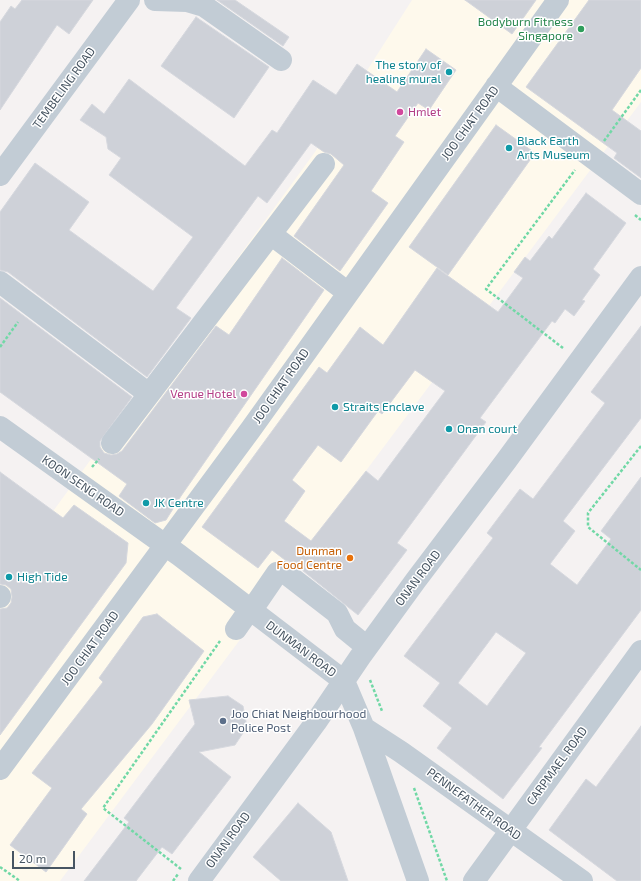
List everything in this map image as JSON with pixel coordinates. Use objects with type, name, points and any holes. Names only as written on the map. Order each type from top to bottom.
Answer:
[{"type":"street","name":"TEMBELING ROAD","points":[[0,175],[128,0]]},
{"type":"street","points":[[155,0],[187,1],[204,6],[281,60]]},
{"type":"street","name":"JOO CHIAT ROAD","points":[[0,769],[165,545],[558,0]]},
{"type":"street","points":[[496,86],[641,194]]},
{"type":"street","points":[[112,442],[272,235],[324,164]]},
{"type":"street","points":[[272,235],[347,292]]},
{"type":"street","name":"ONAN ROAD","points":[[190,875],[263,779],[344,681],[367,647],[641,277]]},
{"type":"street","points":[[0,282],[149,394]]},
{"type":"street","name":"KOON SENG ROAD","points":[[0,427],[165,545]]},
{"type":"street","name":"DUNMAN ROAD","points":[[165,545],[344,681],[364,728],[418,881]]},
{"type":"street","points":[[230,633],[280,571],[284,572],[337,613],[345,629],[367,647]]},
{"type":"street","name":"CARPMAEL ROAD","points":[[474,881],[641,651]]},
{"type":"street","name":"PENNEFATHER ROAD","points":[[364,728],[401,752],[582,881]]},
{"type":"path","points":[[603,141],[641,90]]},
{"type":"path","points":[[568,352],[486,289],[575,170]]},
{"type":"path","points":[[0,347],[31,305]]},
{"type":"path","points":[[80,484],[112,442]]},
{"type":"path","points":[[641,446],[588,513],[588,527],[641,570]]},
{"type":"path","points":[[190,875],[103,808],[230,633]]},
{"type":"path","points":[[0,867],[20,881]]},
{"type":"shaded area","points":[[412,0],[641,0],[641,102],[60,881],[0,881],[0,584],[315,152]]},
{"type":"building","points":[[22,0],[93,0],[69,34],[57,25],[0,110],[0,22],[11,6],[15,9]]},
{"type":"building","points":[[217,0],[235,0],[289,37],[283,46]]},
{"type":"building","points":[[465,0],[536,0],[512,34]]},
{"type":"building","points":[[589,0],[641,0],[641,68],[612,110],[641,131],[641,178],[614,158],[617,153],[526,87]]},
{"type":"building","points":[[196,17],[269,67],[234,118],[161,66]]},
{"type":"building","points":[[426,49],[456,70],[429,110],[418,103],[395,136],[404,142],[371,191],[388,203],[340,271],[294,236],[344,165],[331,154],[324,152],[311,143],[267,203],[258,196],[176,308],[191,318],[147,377],[8,272],[0,270],[0,212],[35,163],[89,202],[69,230],[153,291],[193,237],[109,175],[121,158],[108,149],[106,137],[80,120],[92,104],[104,114],[129,79],[245,166],[272,130],[277,133],[313,80],[336,95],[357,64],[397,92]]},
{"type":"building","points":[[496,125],[535,153],[448,275],[409,247]]},
{"type":"building","points":[[586,193],[626,223],[593,269],[600,275],[582,300],[585,301],[574,316],[565,309],[555,323],[552,321],[480,418],[486,422],[397,543],[407,550],[358,615],[292,562],[285,560],[272,550],[258,568],[202,527],[319,367],[327,373],[360,327],[383,345],[437,268],[498,312],[523,278],[514,272],[525,257],[530,261],[549,236],[552,239]],"holes":[[[415,370],[445,391],[378,481],[366,471],[311,541],[284,521],[305,491],[292,480],[318,445],[341,462],[378,411],[382,414]]]},
{"type":"building","points":[[282,258],[324,290],[181,496],[166,520],[155,523],[119,496],[127,484],[0,392],[0,298],[132,397],[100,441],[100,447],[104,453],[111,455],[117,454],[122,451],[216,326],[229,335]]},
{"type":"building","points":[[641,326],[641,418],[563,521],[575,531],[550,564],[577,585],[611,539],[601,531],[641,477],[641,610],[539,747],[542,748],[503,799],[437,748],[452,728],[423,706],[440,683],[404,656],[493,538],[487,533],[520,489],[533,499],[605,403],[591,392]],"holes":[[[496,632],[526,653],[487,706],[458,683]]]},
{"type":"building","points":[[0,472],[63,518],[74,505],[128,543],[126,563],[0,735],[0,609],[7,608],[11,603],[12,597],[11,589],[6,585],[0,584]]},
{"type":"building","points":[[157,614],[204,651],[152,724],[81,809],[87,814],[46,872],[10,845],[52,788],[32,773],[103,682],[99,678],[143,617]]},
{"type":"building","points":[[228,696],[243,706],[247,727],[235,745],[199,752],[231,777],[172,854],[162,847],[136,881],[84,881],[129,822],[124,818],[195,724],[189,700]]},
{"type":"building","points":[[641,726],[641,881],[617,881],[549,830],[586,779],[596,787]]},
{"type":"building","points":[[298,803],[331,832],[348,881],[281,881],[253,857]]},
{"type":"place","name":"Bodyburn Fitness Singapore","points":[[581,29]]},
{"type":"place","name":"The story of healing mural","points":[[449,72]]},
{"type":"place","name":"Hmlet","points":[[400,112]]},
{"type":"place","name":"Black Earth Arts Museum","points":[[509,148]]},
{"type":"place","name":"Venue Hotel","points":[[244,394]]},
{"type":"place","name":"Straits Enclave","points":[[335,407]]},
{"type":"place","name":"Onan court","points":[[449,429]]},
{"type":"place","name":"JK Centre","points":[[146,503]]},
{"type":"place","name":"Dunman Food Centre","points":[[350,558]]},
{"type":"place","name":"High Tide","points":[[9,577]]},
{"type":"place","name":"Joo Chiat Neighbourhood Police Post","points":[[223,721]]}]
